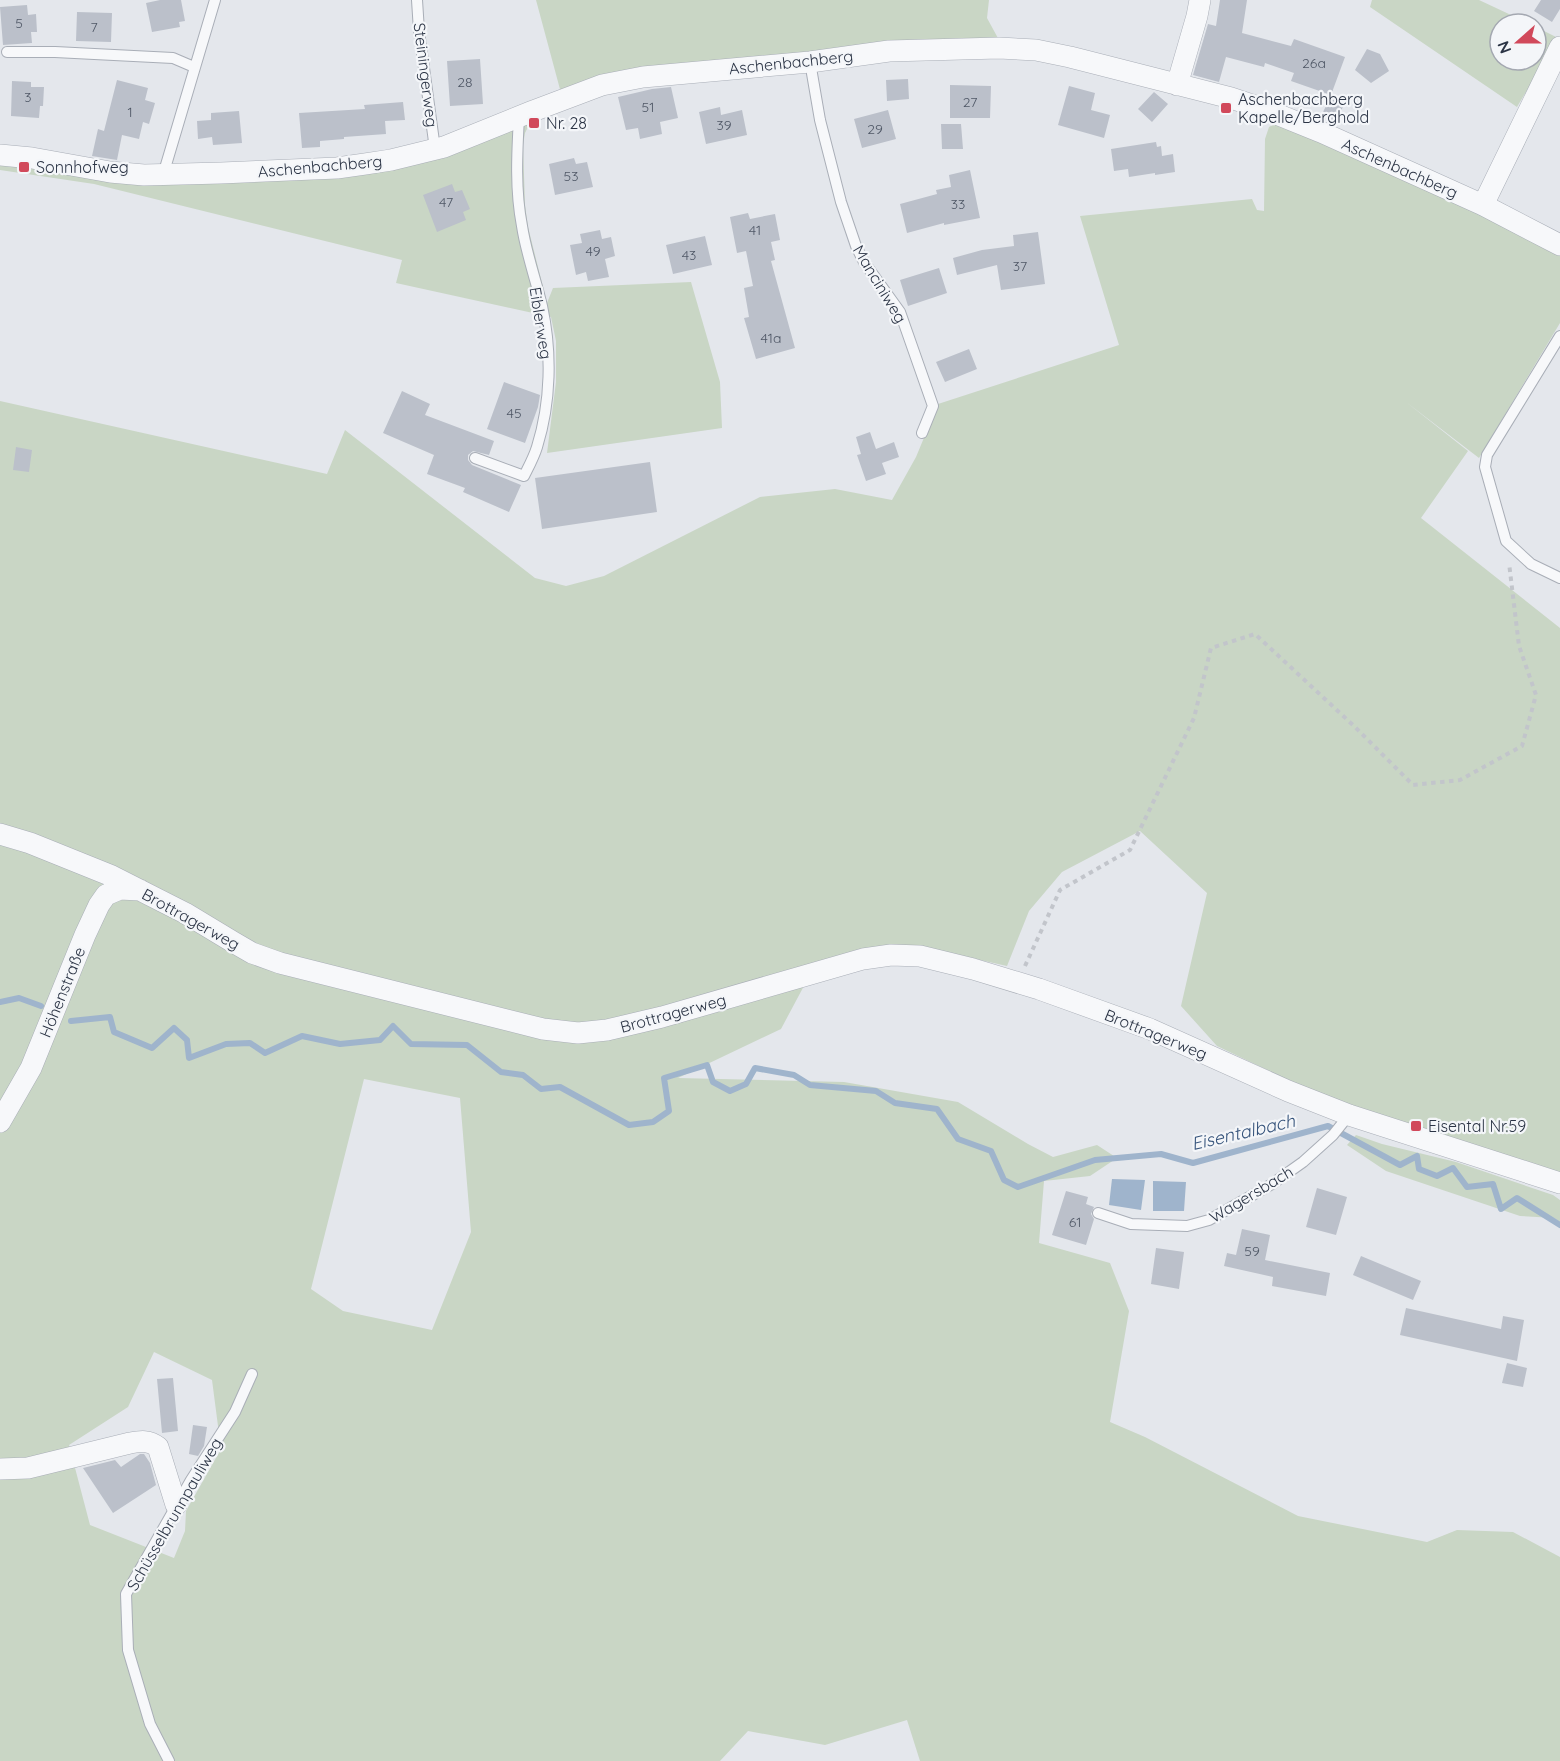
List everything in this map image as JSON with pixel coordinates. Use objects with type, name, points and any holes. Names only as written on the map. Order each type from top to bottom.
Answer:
[{"type":"street","points":[[1177,85],[1200,0]]},
{"type":"street","points":[[1483,205],[1555,70],[1560,47]]},
{"type":"street","name":"Aschenbachberg","points":[[1,152],[110,172],[163,175],[337,168],[391,160],[435,149],[602,86],[643,77],[810,62],[889,51],[999,48],[1036,50],[1231,98],[1264,109],[1321,132],[1483,205],[1560,245]]},
{"type":"street","name":"Brottragerweg","points":[[0,834],[30,843],[112,876],[185,913],[243,948],[280,963],[543,1029],[578,1033],[607,1030],[662,1017],[863,959],[891,955],[921,956],[1017,982],[1150,1029],[1288,1091],[1341,1126],[1560,1183]]},
{"type":"street","name":"Höhenstraße","points":[[0,1122],[31,1068],[99,905],[106,895],[120,889],[141,890]]},
{"type":"street","points":[[0,1469],[28,1468],[146,1441],[158,1447],[176,1505]]},
{"type":"lane","points":[[163,175],[215,0]]},
{"type":"lane","name":"Steiningerweg","points":[[417,0],[435,149]]},
{"type":"lane","points":[[7,52],[173,58],[194,68]]},
{"type":"lane","name":"Manciniweg","points":[[810,62],[820,120],[841,202],[856,246],[864,262],[900,312],[933,406],[922,433]]},
{"type":"lane","name":"Eiblerweg","points":[[476,458],[524,476],[537,449],[544,421],[548,388],[546,328],[522,228],[519,206],[519,117]]},
{"type":"lane","points":[[1560,336],[1487,455],[1485,467],[1506,541],[1531,564],[1560,578]]},
{"type":"lane","name":"Wagersbach","points":[[1098,1213],[1131,1224],[1169,1227],[1196,1224],[1220,1215],[1272,1184],[1303,1162],[1341,1126]]},
{"type":"lane","name":"Schüsselbrunnpauliweg","points":[[169,1761],[150,1724],[128,1650],[126,1594],[176,1505],[235,1412],[252,1374]]},
{"type":"path","points":[[1017,982],[1060,890],[1130,850],[1194,718],[1210,648],[1255,634],[1354,726],[1413,785],[1460,780],[1522,746],[1536,695],[1519,646],[1506,541]]},
{"type":"green space","points":[[536,0],[989,0],[987,18],[999,40],[561,93]]},
{"type":"green space","points":[[1372,0],[1479,0],[1504,12],[1488,12],[1488,72],[1538,72],[1517,107],[1370,7]]},
{"type":"green space","points":[[1548,33],[1558,38],[1548,55]]},
{"type":"green space","points":[[1281,121],[1560,254],[1560,323],[1479,458],[1406,402],[1468,451],[1421,518],[1560,628],[1560,1174],[1358,1113],[1217,1046],[1181,1006],[1207,893],[1140,831],[1062,872],[1029,911],[1007,966],[917,946],[813,969],[781,1029],[678,1078],[844,1082],[958,1102],[1053,1157],[1097,1145],[1117,1158],[1090,1176],[1044,1181],[1039,1243],[1110,1263],[1129,1311],[1110,1422],[1145,1437],[1298,1516],[1427,1542],[1457,1530],[1513,1532],[1560,1557],[1560,1761],[920,1761],[907,1720],[825,1745],[748,1731],[720,1761],[0,1761],[0,401],[327,474],[345,430],[535,578],[566,586],[604,576],[760,497],[835,489],[892,500],[916,457],[938,404],[1119,345],[1080,216],[1252,199],[1257,210],[1264,211],[1265,139],[1269,127]],"holes":[[[364,1079],[460,1098],[471,1232],[432,1330],[343,1311],[311,1289]],[[154,1352],[212,1380],[221,1449],[186,1511],[185,1531],[174,1558],[90,1525],[69,1445],[128,1407]]]},
{"type":"green space","points":[[530,123],[523,145],[525,205],[528,227],[547,303],[553,288],[691,282],[720,382],[722,428],[547,453],[556,382],[556,341],[551,317],[396,283],[402,260],[94,184],[0,170],[0,148],[111,165],[336,161]]},
{"type":"green space","points":[[1356,1135],[1382,1144],[1456,1162],[1553,1195],[1560,1200],[1560,1222],[1554,1218],[1520,1216],[1386,1171],[1347,1145]]},
{"type":"water","points":[[1112,1179],[1145,1180],[1141,1210],[1109,1205]]},
{"type":"water","points":[[1153,1181],[1186,1182],[1184,1211],[1153,1211]]},
{"type":"building","points":[[181,0],[185,21],[179,22],[180,27],[152,32],[146,3]]},
{"type":"building","points":[[1220,0],[1247,0],[1242,33],[1291,46],[1294,39],[1345,57],[1331,95],[1291,81],[1294,73],[1265,63],[1264,67],[1226,57],[1219,82],[1193,75],[1208,24],[1216,26]]},
{"type":"building","points":[[1541,0],[1560,0],[1560,9],[1552,22],[1548,20],[1548,12],[1534,11]]},
{"type":"building","points":[[27,5],[28,15],[36,14],[37,32],[31,32],[32,43],[3,45],[0,7]]},
{"type":"building","points":[[77,12],[112,13],[111,42],[76,41]]},
{"type":"building","points":[[1367,49],[1380,54],[1389,71],[1371,83],[1355,70]]},
{"type":"building","points":[[480,59],[483,104],[450,106],[447,61]]},
{"type":"building","points":[[908,79],[909,99],[887,101],[886,80]]},
{"type":"building","points":[[117,80],[148,88],[145,100],[155,103],[149,124],[143,122],[139,139],[122,135],[117,160],[92,156],[98,129],[104,131]]},
{"type":"building","points":[[12,81],[31,82],[31,87],[44,87],[43,106],[40,106],[39,118],[11,116]]},
{"type":"building","points":[[950,85],[991,86],[990,118],[950,118]]},
{"type":"building","points":[[1069,86],[1095,93],[1091,110],[1110,115],[1104,138],[1058,125]]},
{"type":"building","points":[[671,87],[678,118],[660,122],[662,134],[640,139],[638,128],[626,130],[618,97]]},
{"type":"building","points":[[1154,92],[1168,104],[1152,122],[1138,109]]},
{"type":"building","points":[[1330,98],[1344,105],[1334,124],[1320,118]]},
{"type":"building","points":[[403,102],[405,120],[385,121],[386,134],[320,141],[320,147],[302,148],[299,113],[365,109],[364,105]]},
{"type":"building","points":[[720,107],[721,115],[742,110],[747,135],[706,144],[699,112]]},
{"type":"building","points":[[888,110],[896,139],[862,148],[854,119]]},
{"type":"building","points":[[239,111],[242,143],[213,145],[212,137],[198,139],[197,121],[211,120],[211,113]]},
{"type":"building","points":[[941,124],[961,124],[963,149],[942,149]]},
{"type":"building","points":[[1156,142],[1157,147],[1161,146],[1162,156],[1173,154],[1175,172],[1129,177],[1128,169],[1114,171],[1111,149]]},
{"type":"building","points":[[574,158],[576,164],[587,162],[593,187],[555,195],[549,164]]},
{"type":"building","points":[[970,170],[980,218],[944,225],[944,223],[907,233],[900,204],[937,194],[936,190],[951,187],[949,175]]},
{"type":"building","points":[[452,184],[455,192],[462,190],[470,209],[463,212],[466,220],[437,232],[423,195]]},
{"type":"building","points":[[748,213],[750,219],[775,214],[780,240],[771,242],[775,260],[771,261],[795,348],[756,359],[744,318],[749,317],[744,288],[753,286],[746,251],[737,253],[730,217]]},
{"type":"building","points":[[600,230],[602,239],[611,237],[615,256],[605,259],[609,277],[588,281],[586,272],[576,275],[570,245],[582,243],[580,234]]},
{"type":"building","points":[[1038,232],[1045,284],[1001,290],[997,265],[957,275],[953,258],[982,250],[1014,246],[1013,235]]},
{"type":"building","points":[[705,236],[712,265],[673,274],[666,245]]},
{"type":"building","points":[[939,268],[947,293],[908,306],[900,280]]},
{"type":"building","points":[[969,349],[977,369],[945,382],[936,362]]},
{"type":"building","points":[[504,382],[540,395],[525,443],[487,429]]},
{"type":"building","points":[[402,391],[430,404],[425,415],[494,441],[489,455],[473,451],[468,455],[468,460],[472,465],[521,485],[509,512],[463,492],[465,488],[427,474],[434,455],[383,433]]},
{"type":"building","points":[[870,432],[876,449],[894,442],[899,457],[882,463],[886,474],[866,481],[857,455],[861,454],[856,437]]},
{"type":"building","points":[[16,447],[32,450],[29,472],[13,470]]},
{"type":"building","points":[[650,462],[657,512],[542,529],[535,478]]},
{"type":"building","points":[[1317,1188],[1347,1197],[1336,1235],[1306,1227]]},
{"type":"building","points":[[1066,1191],[1088,1197],[1086,1204],[1094,1207],[1091,1214],[1094,1219],[1086,1245],[1052,1235]]},
{"type":"building","points":[[1242,1229],[1270,1235],[1265,1260],[1330,1273],[1326,1296],[1272,1286],[1273,1277],[1224,1266],[1227,1253],[1236,1255]]},
{"type":"building","points":[[1156,1248],[1184,1252],[1179,1289],[1151,1284]]},
{"type":"building","points":[[1361,1256],[1421,1281],[1413,1300],[1353,1275]]},
{"type":"building","points":[[1406,1308],[1501,1329],[1503,1316],[1524,1320],[1517,1361],[1400,1335]]},
{"type":"building","points":[[1507,1363],[1527,1368],[1523,1387],[1502,1383]]},
{"type":"building","points":[[173,1378],[178,1431],[162,1433],[157,1379]]},
{"type":"building","points":[[193,1425],[207,1427],[204,1446],[198,1456],[189,1454]]},
{"type":"building","points":[[140,1454],[144,1454],[150,1463],[156,1485],[113,1513],[83,1468],[115,1460],[121,1467]]},
{"type":"waterway","name":"Eisentalbach","points":[[0,1002],[19,998],[41,1006]]},
{"type":"waterway","name":"Eisentalbach","points":[[71,1021],[110,1017],[114,1032],[152,1048],[174,1028],[187,1040],[189,1058],[226,1044],[250,1043],[265,1053],[302,1036],[340,1044],[380,1040],[393,1026],[411,1044],[467,1045],[501,1072],[523,1075],[541,1089],[560,1087],[629,1125],[653,1122],[669,1111],[664,1078],[707,1065],[713,1082],[730,1091],[746,1084],[755,1068],[794,1075],[810,1085],[876,1091],[895,1103],[937,1109],[958,1139],[991,1151],[1004,1180],[1018,1187],[1095,1160],[1161,1154],[1193,1163],[1328,1126],[1400,1165],[1417,1156],[1419,1169],[1437,1176],[1453,1168],[1467,1187],[1493,1184],[1501,1209],[1517,1198],[1560,1225]]},
{"type":"place","name":"Aschenbachberg Kapelle/Berghold","points":[[1226,108]]},
{"type":"place","name":"Nr. 28","points":[[534,123]]},
{"type":"place","name":"Sonnhofweg","points":[[24,167]]},
{"type":"place","name":"Eisental Nr.59","points":[[1416,1126]]}]
